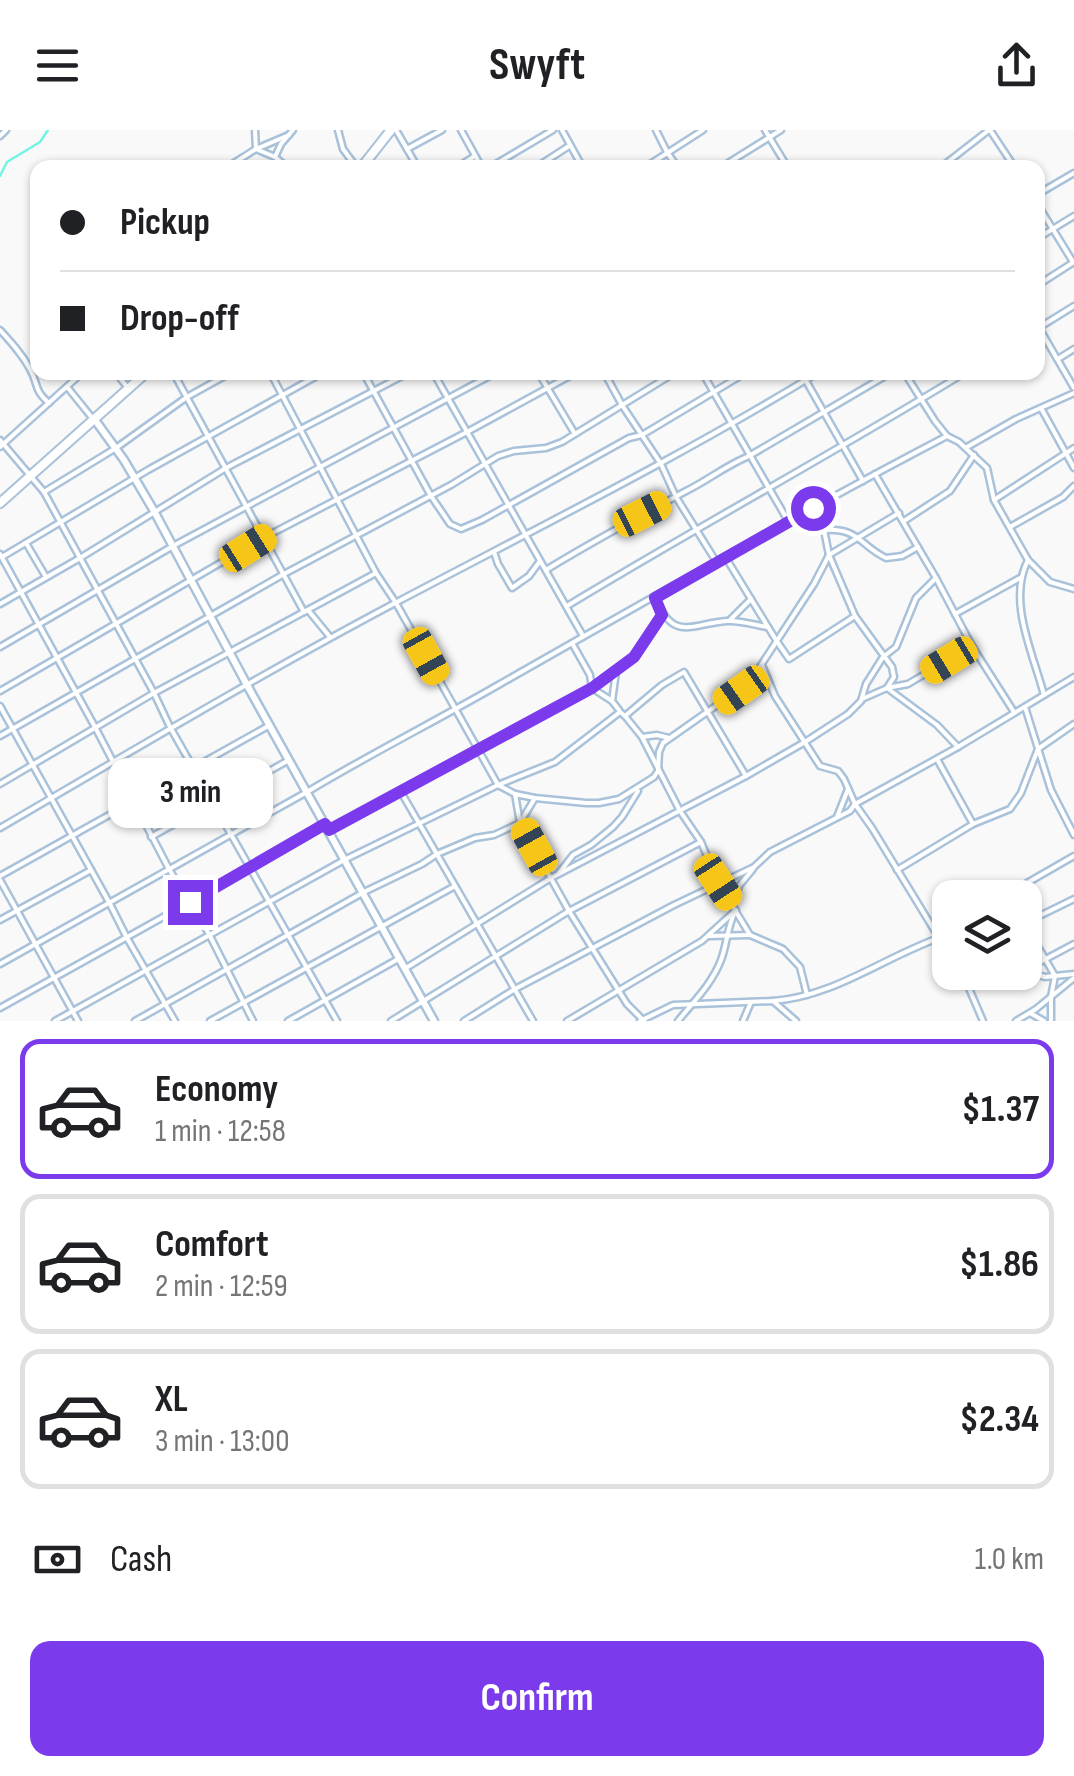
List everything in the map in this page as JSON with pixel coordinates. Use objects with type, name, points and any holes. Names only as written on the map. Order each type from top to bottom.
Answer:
[{"type":"main road","points":[[372,160],[394,130]]},
{"type":"main road","points":[[0,504],[138,380]]},
{"type":"street","points":[[0,136],[6,130]]},
{"type":"street","points":[[255,130],[256,149]]},
{"type":"street","points":[[338,130],[342,149],[352,160]]},
{"type":"street","points":[[394,130],[413,160]]},
{"type":"street","points":[[407,150],[442,130]]},
{"type":"street","points":[[500,160],[552,130]]},
{"type":"street","points":[[562,130],[578,160]]},
{"type":"street","points":[[656,130],[672,160]]},
{"type":"street","points":[[656,160],[704,130]]},
{"type":"street","points":[[764,130],[783,160]]},
{"type":"street","points":[[733,160],[782,130]]},
{"type":"street","points":[[951,160],[990,130],[1008,160]]},
{"type":"street","points":[[464,131],[479,160]]},
{"type":"street","points":[[239,160],[291,132]]},
{"type":"street","points":[[274,157],[291,132]]},
{"type":"street","points":[[547,160],[570,145]]},
{"type":"street","points":[[256,149],[278,160]]},
{"type":"street","points":[[469,160],[476,156]]},
{"type":"street","points":[[1045,190],[1074,173]]},
{"type":"street","points":[[1045,234],[1074,216]]},
{"type":"street","points":[[1045,218],[1074,262],[1045,281]]},
{"type":"street","points":[[1045,323],[1074,306]]},
{"type":"street","points":[[2,335],[30,368]]},
{"type":"street","points":[[966,448],[1074,390],[1045,338]]},
{"type":"street","points":[[1058,359],[1074,349]]},
{"type":"street","points":[[34,380],[38,394],[49,404]]},
{"type":"street","points":[[76,380],[1,444],[44,492],[170,727],[337,1021]]},
{"type":"street","points":[[122,380],[129,388]]},
{"type":"street","points":[[177,380],[284,574],[306,611],[330,638]]},
{"type":"street","points":[[44,492],[219,380]]},
{"type":"street","points":[[274,380],[376,574],[396,602],[498,785],[515,794],[600,803],[619,799],[654,778],[663,743],[746,686],[814,584],[828,555],[899,513]]},
{"type":"street","points":[[253,1021],[1,556],[309,380]]},
{"type":"street","points":[[368,380],[432,496],[450,524],[462,529],[618,444],[642,435],[733,380]]},
{"type":"street","points":[[0,604],[226,468],[395,380]]},
{"type":"street","points":[[438,380],[583,636]]},
{"type":"street","points":[[0,648],[173,546],[483,380]]},
{"type":"street","points":[[543,380],[575,434]]},
{"type":"street","points":[[0,690],[265,538],[562,380]]},
{"type":"street","points":[[608,380],[717,563]]},
{"type":"street","points":[[0,736],[485,463],[514,450],[546,448],[662,380]]},
{"type":"street","points":[[706,380],[788,521]]},
{"type":"street","points":[[0,828],[330,638],[661,464],[806,380],[863,481]]},
{"type":"street","points":[[546,570],[608,531],[676,497],[878,380]]},
{"type":"street","points":[[909,380],[948,436],[987,468],[994,500],[1028,560],[1050,582],[1074,589]]},
{"type":"street","points":[[566,606],[953,380]]},
{"type":"street","points":[[68,388],[97,418],[154,511],[434,1021]]},
{"type":"street","points":[[1040,408],[1074,468]]},
{"type":"street","points":[[0,964],[788,521],[948,436]]},
{"type":"street","points":[[994,500],[1074,448]]},
{"type":"street","points":[[904,521],[944,496],[974,454]]},
{"type":"street","points":[[875,474],[1014,714]]},
{"type":"street","points":[[1010,527],[1063,497],[1074,486]]},
{"type":"street","points":[[813,508],[824,530],[828,555],[840,584],[856,616],[892,667],[894,677],[886,688]]},
{"type":"street","points":[[824,530],[858,537],[886,558],[902,556],[918,547]]},
{"type":"street","points":[[26,544],[46,577]]},
{"type":"street","points":[[494,552],[512,588],[529,576],[540,560]]},
{"type":"street","points":[[726,558],[790,659],[856,616]]},
{"type":"street","points":[[1028,560],[1020,578],[1020,610],[1044,695]]},
{"type":"street","points":[[0,784],[154,693],[376,574]]},
{"type":"street","points":[[406,968],[554,877],[746,776],[848,714],[862,698],[884,656],[896,647],[916,598],[936,578]]},
{"type":"street","points":[[955,614],[1020,578]]},
{"type":"street","points":[[655,598],[662,615],[674,626],[692,629],[730,620],[767,627]]},
{"type":"street","points":[[730,620],[751,600]]},
{"type":"street","points":[[0,1008],[251,868],[402,792],[592,688],[634,657],[662,615]]},
{"type":"street","points":[[572,643],[590,676],[592,688],[612,701],[642,737],[750,935]]},
{"type":"street","points":[[862,698],[908,684],[972,646]]},
{"type":"street","points":[[762,664],[775,696],[820,766],[838,770],[854,804],[932,927]]},
{"type":"street","points":[[612,701],[616,672]]},
{"type":"street","points":[[55,1021],[346,859],[498,785],[555,762],[684,672],[746,776]]},
{"type":"street","points":[[678,1021],[715,974],[736,910],[735,892],[770,852],[958,748],[1074,677]]},
{"type":"street","points":[[886,688],[931,720],[958,748]]},
{"type":"street","points":[[0,706],[175,1021]]},
{"type":"street","points":[[1025,706],[1051,790],[1074,835]]},
{"type":"street","points":[[896,870],[974,824],[1010,810],[1038,749],[1074,724]]},
{"type":"street","points":[[78,1021],[0,878],[270,725]]},
{"type":"street","points":[[642,737],[670,738]]},
{"type":"street","points":[[151,837],[289,760]]},
{"type":"street","points":[[937,760],[974,824]]},
{"type":"street","points":[[554,877],[573,855],[613,827],[640,787]]},
{"type":"street","points":[[836,817],[848,788]]},
{"type":"street","points":[[402,792],[534,1021]]},
{"type":"street","points":[[515,794],[520,823],[626,1004],[642,1020],[673,1005],[773,1001],[806,995],[932,941]]},
{"type":"street","points":[[135,1021],[437,854],[520,823],[535,798]]},
{"type":"street","points":[[391,1021],[570,911],[701,842]]},
{"type":"street","points":[[1032,880],[1074,856]]},
{"type":"street","points":[[464,1021],[592,948],[754,867]]},
{"type":"street","points":[[0,920],[90,870]]},
{"type":"street","points":[[210,1021],[455,886]]},
{"type":"street","points":[[1042,915],[1074,899]]},
{"type":"street","points":[[567,1021],[708,936],[736,910]]},
{"type":"street","points":[[708,936],[750,935],[783,948],[800,967],[806,995]]},
{"type":"street","points":[[1044,959],[1074,944]]},
{"type":"street","points":[[1042,955],[1055,976],[1051,1021]]},
{"type":"street","points":[[288,1021],[400,958]]},
{"type":"street","points":[[1042,976],[1074,976]]},
{"type":"street","points":[[1016,1021],[1074,976]]},
{"type":"street","points":[[970,990],[983,1021]]},
{"type":"street","points":[[773,1001],[796,1021]]},
{"type":"street","points":[[743,1021],[751,1002]]},
{"type":"street","points":[[1030,1013],[1044,1021]]},
{"type":"waterway","points":[[0,176],[7,162],[40,142],[48,130]]},
{"type":"route","points":[[190,902],[325,824],[329,830],[592,688],[634,657],[662,615],[655,598],[813,508]]}]
